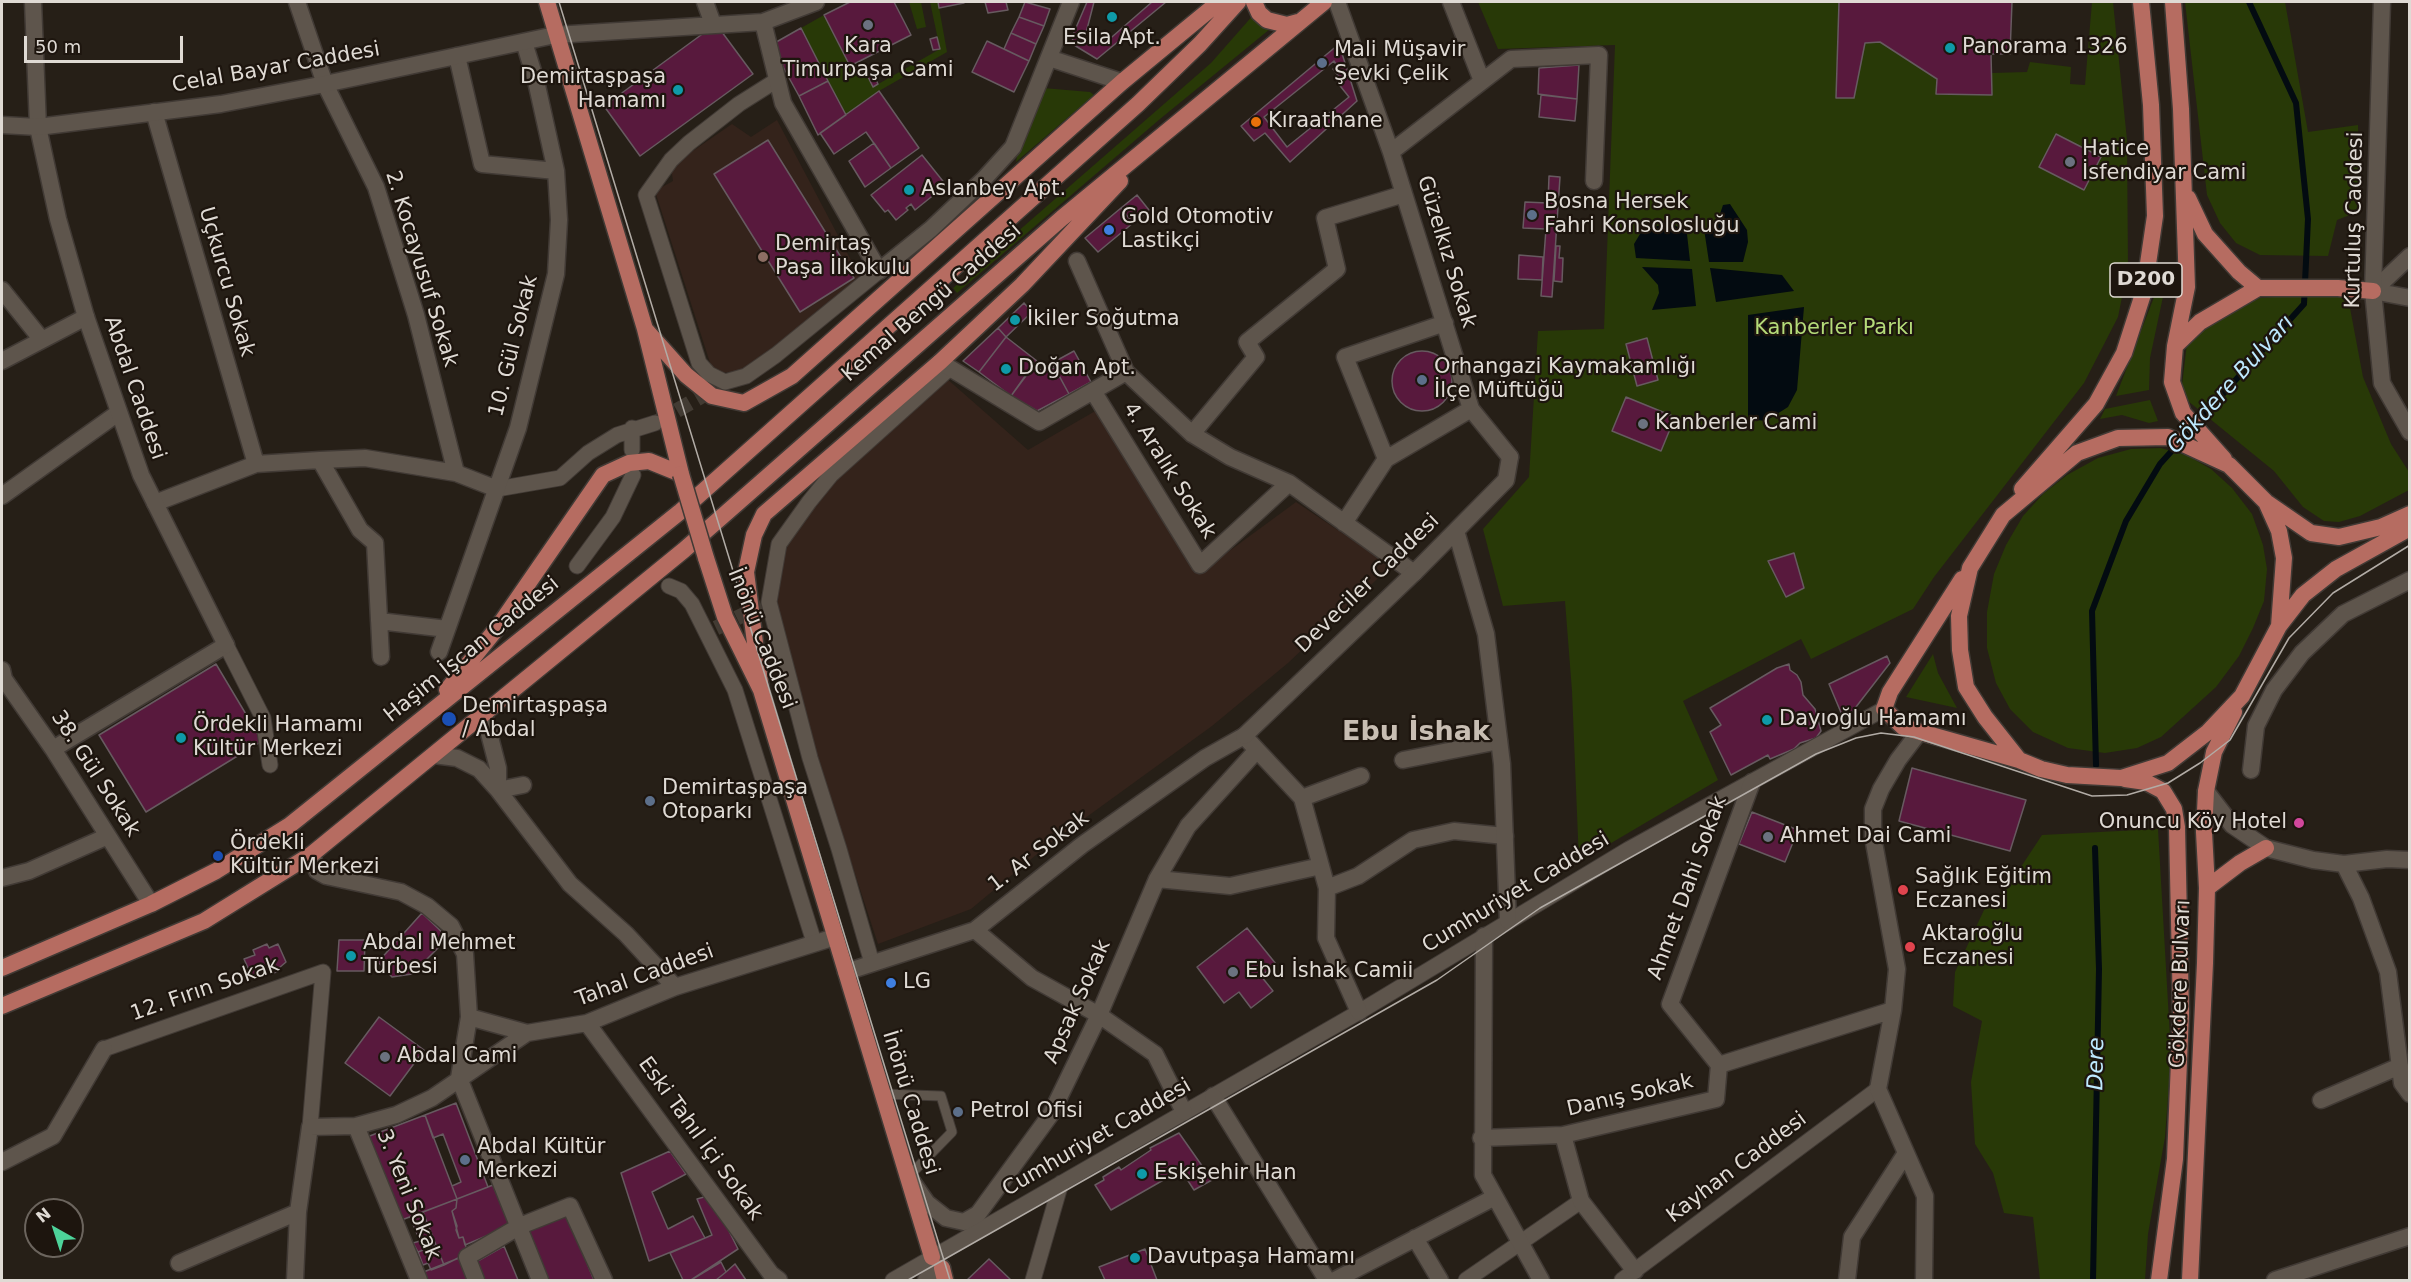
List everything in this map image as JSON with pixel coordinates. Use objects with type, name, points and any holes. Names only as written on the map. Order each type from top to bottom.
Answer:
[{"type":"main road","name":"İnönü Caddesi","points":[[547,2],[555,35],[645,329],[681,474],[706,558],[725,617],[761,690],[835,937],[940,1269]]},
{"type":"main road","points":[[645,329],[686,375],[712,396],[744,403],[792,376],[1122,81],[1219,2]]},
{"type":"main road","name":"Kemal Bengü Caddesi","points":[[681,511],[1138,104],[1200,44],[1238,2]]},
{"type":"main road","points":[[1254,2],[1259,13],[1276,24],[1287,26],[1305,18]]},
{"type":"main road","name":"Kemal Bengü Caddesi","points":[[484,714],[684,550],[1062,218],[1324,2]]},
{"type":"main road","name":"D200","points":[[2003,515],[2096,404],[2124,353],[2144,291],[2155,216],[2151,105],[2141,2]]},
{"type":"main road","name":"D200","points":[[2173,2],[2181,108],[2182,184],[2187,232],[2187,287],[2175,346],[2172,382],[2183,413],[2229,465]]},
{"type":"main road","points":[[761,690],[746,573],[754,535],[764,514],[945,365],[1037,270],[1166,130]]},
{"type":"main road","points":[[2182,184],[2205,234],[2239,272],[2258,288]]},
{"type":"main road","points":[[2175,346],[2200,322],[2258,288],[2338,288],[2373,291]]},
{"type":"main road","points":[[2409,514],[2381,527],[2339,537],[2311,533],[2266,502],[2229,465],[2168,437],[2118,438],[2078,453],[2003,515],[1890,692],[1884,709],[1903,727],[2067,775],[2121,778],[2168,762],[2208,732],[2242,696],[2279,626],[2303,595],[2336,569],[2409,528]]},
{"type":"main road","points":[[404,734],[454,682],[498,627],[603,476],[629,463],[649,461],[681,474]]},
{"type":"main road","points":[[2266,502],[2279,531],[2284,558],[2279,626]]},
{"type":"main road","name":"Haşim İşcan Caddesi","points":[[2,968],[151,903],[216,871],[290,825],[681,511]]},
{"type":"main road","points":[[1970,568],[1959,616],[1960,650],[1966,687],[1985,717],[2019,760]]},
{"type":"main road","name":"Gökdere Bulvarı","points":[[2190,1281],[2207,888],[2204,832],[2206,791],[2214,752],[2242,696]]},
{"type":"main road","points":[[2,1006],[204,921],[312,854],[484,714]]},
{"type":"main road","name":"Gökdere Bulvarı","points":[[2121,778],[2146,782],[2163,790],[2174,808],[2177,827],[2181,1012],[2177,1115],[2175,1159],[2159,1281]]},
{"type":"main road","points":[[2207,888],[2240,863],[2266,848]]},
{"type":"street","name":"Abdal Caddesi","points":[[33,2],[38,127],[58,219],[86,316],[141,475],[263,718],[270,765]]},
{"type":"street","name":"2. Kocayusuf Sokak","points":[[297,2],[325,84],[376,188],[416,315],[456,473]]},
{"type":"street","points":[[705,2],[713,24]]},
{"type":"street","name":"Celal Bayar Caddesi","points":[[2,125],[38,127],[221,104],[555,35],[763,22],[816,2]]},
{"type":"street","points":[[777,80],[739,104],[689,143],[671,160],[646,195],[699,363],[722,384],[746,376],[776,356],[938,222],[1013,147],[1071,2]]},
{"type":"street","name":"Güzelkız Sokak","points":[[1337,2],[1391,152],[1471,409],[1510,457]]},
{"type":"street","points":[[1451,2],[1482,81]]},
{"type":"street","name":"Kurtuluş Caddesi","points":[[2382,2],[2373,291],[2382,383],[2409,432]]},
{"type":"street","points":[[763,22],[783,103],[879,271]]},
{"type":"street","name":"10. Gül Sokak","points":[[439,652],[497,489],[536,361],[556,274],[559,220],[556,171],[536,81],[524,42]]},
{"type":"street","points":[[1391,152],[1511,59],[1599,55],[1594,181]]},
{"type":"street","points":[[457,56],[482,164],[556,171]]},
{"type":"street","points":[[1049,58],[1122,81]]},
{"type":"street","name":"Uçkurcu Sokak","points":[[154,112],[256,464]]},
{"type":"street","points":[[1192,434],[1256,357],[1247,342],[1337,269],[1325,218],[1404,194]]},
{"type":"street","points":[[2373,291],[2409,256]]},
{"type":"street","points":[[1077,261],[1126,372],[1192,434],[1230,457],[1289,483],[1414,573]]},
{"type":"street","points":[[2,290],[42,340]]},
{"type":"street","points":[[2373,291],[2409,298]]},
{"type":"street","points":[[2,361],[86,316]]},
{"type":"street","points":[[1386,459],[1345,357],[1444,323]]},
{"type":"street","points":[[872,963],[840,849],[810,758],[765,604],[779,544],[831,475],[945,365],[1039,422],[1126,372]]},
{"type":"street","name":"4. Aralık Sokak","points":[[1093,391],[1200,564],[1289,483]]},
{"type":"street","points":[[1344,523],[1386,459],[1471,409]]},
{"type":"street","points":[[2,496],[118,413]]},
{"type":"street","points":[[155,503],[256,464],[365,458],[456,473],[497,489],[560,478],[588,453],[632,428],[655,423]]},
{"type":"street","points":[[632,428],[632,450]]},
{"type":"street","name":"Deveciler Caddesi","points":[[1244,736],[1414,573],[1506,480],[1510,457]]},
{"type":"street","points":[[320,460],[360,530],[375,543],[381,657]]},
{"type":"street","points":[[577,566],[613,517],[633,475]]},
{"type":"street","points":[[1456,531],[1486,634],[1499,741],[1508,921]]},
{"type":"street","points":[[2251,770],[2256,726],[2274,690],[2302,653],[2343,614],[2409,580]]},
{"type":"street","points":[[669,586],[681,591],[711,631],[735,690],[814,942]]},
{"type":"street","points":[[379,621],[447,629]]},
{"type":"street","points":[[53,749],[226,645]]},
{"type":"street","name":"38. Gül Sokak","points":[[2,670],[4,679],[53,749],[151,903]]},
{"type":"street","name":"Cumhuriyet Caddesi","points":[[893,1281],[940,1269],[1061,1183],[1359,1012],[1629,849],[1884,709]]},
{"type":"street","points":[[484,714],[498,768],[498,790]]},
{"type":"street","points":[[1920,731],[1894,766],[1873,808],[1873,837],[1897,969],[1893,1010],[1878,1089],[1925,1196],[1923,1281]]},
{"type":"street","points":[[1244,736],[1302,798],[1327,888],[1326,938],[1359,1012]]},
{"type":"street","name":"1. Ar Sokak","points":[[846,972],[975,930],[1082,845],[1206,758],[1244,736]]},
{"type":"street","points":[[1403,760],[1499,741]]},
{"type":"street","name":"Apsak Sokak","points":[[909,1176],[927,1203],[946,1218],[963,1222],[978,1214],[1052,1114],[1099,1014],[1157,879],[1188,826],[1257,750]]},
{"type":"street","points":[[434,755],[457,758],[479,769],[498,790],[570,884],[626,934],[675,987]]},
{"type":"street","points":[[1302,798],[1361,776]]},
{"type":"street","name":"Ahmet Dahi Sokak","points":[[1719,1065],[1670,1004],[1752,782]]},
{"type":"street","points":[[498,790],[523,784]]},
{"type":"street","points":[[2206,791],[2232,825],[2266,848],[2313,860],[2344,864],[2387,859],[2409,860]]},
{"type":"street","points":[[1327,888],[1358,876],[1413,840],[1454,831],[1505,836]]},
{"type":"street","points":[[2,878],[29,871],[108,836]]},
{"type":"street","points":[[312,854],[317,871],[326,876],[401,892],[427,906],[451,926],[465,954],[470,1017],[459,1078],[520,1226],[540,1281]]},
{"type":"street","points":[[2344,864],[2361,898],[2388,972],[2402,1083],[2409,1094]]},
{"type":"street","points":[[1157,879],[1230,886],[1321,866]]},
{"type":"street","points":[[975,930],[1032,978],[1099,1014],[1155,1054],[1184,1112]]},
{"type":"street","points":[[1484,936],[1481,1138],[1483,1175],[1493,1198],[1521,1242],[1541,1281]]},
{"type":"street","name":"Tahal Caddesi","points":[[470,1017],[527,1034],[587,1023],[675,987],[835,937]]},
{"type":"street","name":"12. Fırın Sokak","points":[[2,1162],[53,1136],[104,1049],[323,972],[310,1127]]},
{"type":"street","name":"Danış Sokak","points":[[1481,1138],[1563,1135],[1716,1099],[1719,1065],[1893,1010]]},
{"type":"street","name":"Eski Tahıl İçi Sokak","points":[[587,1023],[771,1274],[779,1281]]},
{"type":"street","points":[[295,1281],[298,1212],[310,1127],[356,1126],[396,1115],[432,1098],[527,1034]]},
{"type":"street","points":[[2321,1100],[2400,1066]]},
{"type":"street","name":"Kayhan Caddesi","points":[[1628,1276],[1878,1089]]},
{"type":"street","points":[[1213,1096],[1327,1281]]},
{"type":"street","name":"3. Yeni Sokak","points":[[356,1126],[419,1281]]},
{"type":"street","points":[[1563,1135],[1581,1201],[1628,1276]]},
{"type":"street","points":[[1847,1281],[1852,1237],[1906,1154]]},
{"type":"street","points":[[1033,1281],[1061,1183]]},
{"type":"street","points":[[1335,1281],[1493,1198]]},
{"type":"street","points":[[1466,1281],[1581,1201]]},
{"type":"street","points":[[476,1281],[467,1257],[520,1226],[570,1206],[604,1281]]},
{"type":"street","points":[[179,1263],[298,1212]]},
{"type":"street","points":[[2275,1281],[2409,1236]]},
{"type":"street","points":[[1415,1238],[1440,1281]]},
{"type":"street","points":[[926,1281],[940,1269]]},
{"type":"lane","points":[[884,1094],[941,1096],[944,1105],[952,1132],[909,1176]]},
{"type":"shaded area","name":"Demirtaş Paşa İlkokulu","points":[[777,120],[861,279],[744,371],[713,372],[655,191],[673,181],[671,166],[732,124],[751,137]]},
{"type":"shaded area","points":[[1730,204],[1747,230],[1748,242],[1743,262],[1709,262],[1704,229],[1712,227],[1718,220],[1723,205]]},
{"type":"shaded area","points":[[1672,223],[1687,234],[1690,261],[1636,258],[1634,244],[1643,229]]},
{"type":"shaded area","points":[[1642,267],[1692,269],[1696,306],[1652,310],[1659,293],[1658,285]]},
{"type":"shaded area","points":[[1710,268],[1782,275],[1794,291],[1716,302]]},
{"type":"shaded area","points":[[1804,307],[1797,390],[1788,407],[1766,421],[1748,419],[1748,315]]},
{"type":"shaded area","points":[[946,378],[1028,450],[1097,410],[1198,574],[1296,502],[1391,566],[1288,663],[1212,726],[1048,845],[971,909],[878,944],[784,657],[774,601],[778,551],[833,478]]},
{"type":"green space","points":[[909,2],[921,2],[926,27],[917,29]]},
{"type":"green space","points":[[930,2],[938,2],[947,52],[879,91],[846,115],[801,28],[824,15],[850,66],[859,61],[873,87],[940,49]]},
{"type":"green space","name":"Kanberler Parkı","points":[[1478,2],[1839,2],[1836,98],[1854,98],[1865,43],[1880,42],[1937,79],[1936,94],[1992,95],[1992,73],[2027,72],[2030,62],[2071,67],[2070,84],[2085,85],[2092,2],[2113,2],[2127,140],[2128,267],[2118,317],[2084,383],[1934,577],[1913,609],[1811,659],[1801,639],[1683,701],[1718,780],[1579,862],[1572,691],[1565,601],[1503,606],[1483,529],[1529,477],[1538,331],[1604,329],[1615,45],[1498,49]]},
{"type":"green space","points":[[2185,2],[2285,2],[2308,132],[2358,125],[2360,211],[2337,220],[2328,256],[2260,255],[2236,243],[2220,223],[2207,195]]},
{"type":"green space","points":[[1255,13],[1270,29],[1160,119],[957,293],[953,288],[1211,63]]},
{"type":"green space","points":[[1043,88],[1090,92],[1094,95],[1016,162],[1019,144]]},
{"type":"green space","points":[[2156,292],[2164,292],[2150,358],[2149,390],[2116,396]]},
{"type":"green space","points":[[2347,292],[2363,377],[2391,444],[2409,472],[2409,490],[2360,516],[2339,522],[2324,521],[2303,507],[2274,471],[2188,401],[2182,385],[2187,343],[2224,315],[2260,298]]},
{"type":"green space","points":[[2150,400],[2158,421],[2149,423],[2122,415],[2100,419],[2105,409]]},
{"type":"green space","points":[[2161,448],[2188,456],[2211,469],[2232,488],[2252,514],[2263,545],[2267,569],[2264,601],[2239,656],[2216,687],[2161,737],[2137,748],[2105,753],[2068,748],[2033,732],[2010,709],[1996,683],[1987,648],[1987,612],[1994,574],[2006,545],[2023,516],[2043,494],[2067,475],[2098,458],[2131,449]]},
{"type":"green space","points":[[1933,654],[1938,673],[1957,708],[1906,697]]},
{"type":"green space","points":[[2158,829],[2171,1055],[2165,1137],[2148,1234],[2145,1280],[2040,1280],[2033,1217],[2004,1213],[1993,1173],[1975,1144],[1971,1082],[1982,1021],[1953,1006],[1955,972],[1984,910],[2011,882],[2042,835]]},
{"type":"building","name":"Kara Timurpaşa Cami","points":[[850,2],[894,2],[911,35],[850,66],[824,15]]},
{"type":"building","points":[[938,2],[964,2],[964,3],[939,8]]},
{"type":"building","points":[[985,2],[1006,2],[1008,10],[988,13]]},
{"type":"building","points":[[1025,2],[1050,9],[1044,26],[1019,17]]},
{"type":"building","points":[[1087,2],[1166,2],[1097,59],[1074,45],[1072,37]]},
{"type":"building","name":"Esila Apt.","points":[[1094,2],[1152,2],[1105,43],[1086,33]]},
{"type":"building","name":"Panorama 1326","points":[[1839,2],[2012,2],[2010,54],[1991,54],[1992,95],[1936,94],[1937,79],[1880,42],[1865,43],[1854,98],[1836,98]]},
{"type":"building","points":[[1019,17],[1044,26],[1036,44],[1011,33]]},
{"type":"building","name":"Demirtaşpaşa Hamamı","points":[[716,24],[753,74],[640,156],[604,106]]},
{"type":"building","points":[[801,28],[828,81],[799,96],[771,45]]},
{"type":"building","points":[[1011,33],[1036,44],[1029,61],[1004,49]]},
{"type":"building","points":[[937,37],[940,49],[933,50],[930,39]]},
{"type":"building","points":[[987,41],[1029,61],[1014,92],[972,72]]},
{"type":"building","points":[[1339,44],[1357,101],[1290,162],[1265,133],[1254,141],[1241,126]]},
{"type":"building","points":[[1334,61],[1337,66],[1333,69],[1341,79],[1337,82],[1349,97],[1287,147],[1264,117]]},
{"type":"building","points":[[1579,65],[1577,99],[1538,94],[1539,68]]},
{"type":"building","points":[[873,73],[878,84],[873,87],[867,75]]},
{"type":"building","points":[[828,81],[846,115],[818,135],[799,96]]},
{"type":"building","points":[[879,91],[919,148],[891,168],[866,132],[834,154],[820,133]]},
{"type":"building","points":[[1541,95],[1577,99],[1575,121],[1539,117]]},
{"type":"building","name":"Hatice İsfendiyar Cami","points":[[2056,134],[2101,157],[2084,190],[2039,167]]},
{"type":"building","name":"Demirtaş Paşa İlkokulu","points":[[768,140],[854,278],[800,312],[714,174]]},
{"type":"building","points":[[874,143],[891,168],[865,187],[849,161]]},
{"type":"building","name":"Aslanbey Apt.","points":[[922,155],[946,185],[915,210],[911,204],[906,208],[908,210],[896,220],[888,210],[885,212],[871,195]]},
{"type":"building","points":[[1549,176],[1560,177],[1552,297],[1541,296],[1546,229],[1523,228],[1525,202],[1548,203]]},
{"type":"building","points":[[1137,195],[1149,210],[1133,223],[1121,208]]},
{"type":"building","name":"Gold Otomotiv Lastikçi","points":[[1121,208],[1133,223],[1098,252],[1085,238]]},
{"type":"building","points":[[1556,246],[1560,246],[1559,258],[1563,258],[1562,282],[1554,281]]},
{"type":"building","points":[[1519,255],[1543,257],[1542,280],[1518,279]]},
{"type":"building","name":"İkiler Soğutma","points":[[1024,303],[1032,312],[1006,337],[998,328]]},
{"type":"building","points":[[998,328],[1006,337],[979,372],[963,361]]},
{"type":"building","name":"Doğan Apt.","points":[[1006,337],[1037,361],[1011,396],[979,372]]},
{"type":"building","points":[[1647,338],[1658,380],[1637,386],[1626,344]]},
{"type":"building","points":[[1074,351],[1091,382],[1069,394],[1052,363]]},
{"type":"building","name":"Orhangazi Kaymakamlığı İlçe Müftüğü","points":[[1416,351],[1428,351],[1444,359],[1450,369],[1452,381],[1450,393],[1444,403],[1428,411],[1416,411],[1400,403],[1392,387],[1392,375],[1400,359]]},
{"type":"building","points":[[1033,365],[1042,371],[1055,368],[1069,394],[1037,411],[1011,396]]},
{"type":"building","name":"Kanberler Cami","points":[[1626,397],[1675,417],[1661,451],[1612,431]]},
{"type":"building","points":[[1794,553],[1804,588],[1786,597],[1768,561]]},
{"type":"building","points":[[1887,656],[1890,663],[1849,716],[1842,715],[1829,684]]},
{"type":"building","name":"Ördekli Hamamı Kültür Merkezi","points":[[216,664],[262,741],[146,812],[99,735]]},
{"type":"building","name":"Dayıoğlu Hamamı","points":[[1789,664],[1790,670],[1801,682],[1803,695],[1815,709],[1821,731],[1816,738],[1800,743],[1794,749],[1770,759],[1768,755],[1731,775],[1710,732],[1721,725],[1710,708],[1777,668]]},
{"type":"building","points":[[1912,768],[2026,800],[2010,851],[1899,821]]},
{"type":"building","name":"Ahmet Dai Cami","points":[[1752,812],[1798,830],[1785,862],[1739,844]]},
{"type":"building","points":[[422,913],[448,938],[412,974],[392,977],[378,962]]},
{"type":"building","name":"Ebu İshak Camii","points":[[1247,928],[1276,964],[1261,976],[1273,991],[1251,1008],[1239,992],[1224,1003],[1197,967]]},
{"type":"building","name":"Abdal Mehmet Türbesi","points":[[339,940],[365,940],[364,971],[337,971]]},
{"type":"building","points":[[267,944],[269,948],[278,944],[286,962],[279,968],[280,971],[253,979],[244,959],[255,955],[253,950]]},
{"type":"building","name":"Abdal Cami","points":[[379,1017],[424,1050],[390,1096],[345,1063]]},
{"type":"building","name":"Abdal Kültür Merkezi","points":[[456,1103],[488,1187],[457,1199],[452,1186],[461,1182],[443,1134],[433,1138],[425,1115]]},
{"type":"building","points":[[425,1115],[457,1199],[399,1221],[367,1137]]},
{"type":"building","name":"Eskişehir Han","points":[[1179,1133],[1212,1180],[1194,1190],[1181,1170],[1111,1210],[1095,1185],[1119,1167],[1121,1170],[1151,1150],[1150,1148]]},
{"type":"building","points":[[670,1151],[686,1174],[652,1192],[668,1229],[693,1216],[705,1238],[649,1261],[621,1173]]},
{"type":"building","points":[[493,1185],[510,1226],[465,1245],[463,1237],[459,1238],[452,1211],[456,1208],[457,1199]]},
{"type":"building","points":[[711,1195],[738,1249],[691,1280],[683,1280],[670,1253],[712,1235],[697,1199]]},
{"type":"building","points":[[457,1199],[456,1208],[452,1211],[459,1238],[463,1237],[468,1253],[444,1265],[423,1212]]},
{"type":"building","points":[[423,1212],[436,1245],[418,1252],[413,1243],[420,1241],[410,1217]]},
{"type":"building","points":[[567,1214],[594,1280],[543,1280],[524,1231]]},
{"type":"building","points":[[436,1245],[444,1265],[431,1270],[428,1263],[423,1265],[418,1252]]},
{"type":"building","points":[[504,1246],[518,1280],[483,1280],[476,1262]]},
{"type":"building","name":"Davutpaşa Hamamı","points":[[1145,1249],[1157,1280],[1105,1280],[1099,1267]]},
{"type":"building","points":[[459,1258],[468,1280],[424,1280],[421,1273]]},
{"type":"building","points":[[989,1259],[1011,1280],[967,1280]]},
{"type":"building","points":[[721,1262],[726,1272],[716,1280],[691,1280]]},
{"type":"building","points":[[735,1264],[746,1280],[716,1280],[726,1272]]},
{"type":"waterway","name":"Gökdere Bulvarı","points":[[2096,765],[2092,611],[2126,521],[2160,464],[2304,304],[2308,219],[2296,103],[2249,2]]},
{"type":"waterway","name":"Dere","points":[[2093,1280],[2099,969],[2095,848]]},
{"type":"tunnel","points":[[657,422],[719,386]]},
{"type":"tunnel","points":[[716,628],[762,606]]},
{"type":"tram line","points":[[559,2],[950,1280]]},
{"type":"tram line","points":[[908,1280],[1437,980],[1540,908],[1816,754],[1856,738],[1881,733],[1914,737],[2092,796],[2127,795],[2168,783],[2200,763],[2230,740],[2289,638],[2333,593],[2410,545]]},
{"type":"place","name":"Esila Apt.","points":[[1112,17]]},
{"type":"place","name":"Kara Timurpaşa Cami","points":[[868,25]]},
{"type":"place","name":"Panorama 1326","points":[[1950,48]]},
{"type":"place","name":"Mali Müşavir Şevki Çelik","points":[[1322,63]]},
{"type":"place","name":"Demirtaşpaşa Hamamı","points":[[678,90]]},
{"type":"place","name":"Kıraathane","points":[[1256,122]]},
{"type":"place","name":"Hatice İsfendiyar Cami","points":[[2070,162]]},
{"type":"place","name":"Aslanbey Apt.","points":[[909,190]]},
{"type":"place","name":"Bosna Hersek Fahri Konsolosluğu","points":[[1532,215]]},
{"type":"place","name":"Gold Otomotiv Lastikçi","points":[[1109,230]]},
{"type":"place","name":"Demirtaş Paşa İlkokulu","points":[[763,257]]},
{"type":"place","name":"İkiler Soğutma","points":[[1015,320]]},
{"type":"place","name":"Doğan Apt.","points":[[1006,369]]},
{"type":"place","name":"Orhangazi Kaymakamlığı İlçe Müftüğü","points":[[1422,380]]},
{"type":"place","name":"Kanberler Cami","points":[[1643,424]]},
{"type":"place","name":"Demirtaşpaşa / Abdal","points":[[449,719]]},
{"type":"place","name":"Dayıoğlu Hamamı","points":[[1767,720]]},
{"type":"place","name":"Ördekli Hamamı Kültür Merkezi","points":[[181,738]]},
{"type":"place","name":"Demirtaşpaşa Otoparkı","points":[[650,801]]},
{"type":"place","name":"Onuncu Köy Hotel","points":[[2299,823]]},
{"type":"place","name":"Ahmet Dai Cami","points":[[1768,837]]},
{"type":"place","name":"Ördekli Kültür Merkezi","points":[[218,856]]},
{"type":"place","name":"Sağlık Eğitim Eczanesi","points":[[1903,890]]},
{"type":"place","name":"Aktaroğlu Eczanesi","points":[[1910,947]]},
{"type":"place","name":"Abdal Mehmet Türbesi","points":[[351,956]]},
{"type":"place","name":"Ebu İshak Camii","points":[[1233,972]]},
{"type":"place","name":"LG","points":[[891,983]]},
{"type":"place","name":"Abdal Cami","points":[[385,1057]]},
{"type":"place","name":"Petrol Ofisi","points":[[958,1112]]},
{"type":"place","name":"Abdal Kültür Merkezi","points":[[465,1160]]},
{"type":"place","name":"Eskişehir Han","points":[[1142,1174]]},
{"type":"place","name":"Davutpaşa Hamamı","points":[[1135,1258]]},
{"type":"district","name":"Ebu İshak","points":[[1416,733]]}]
